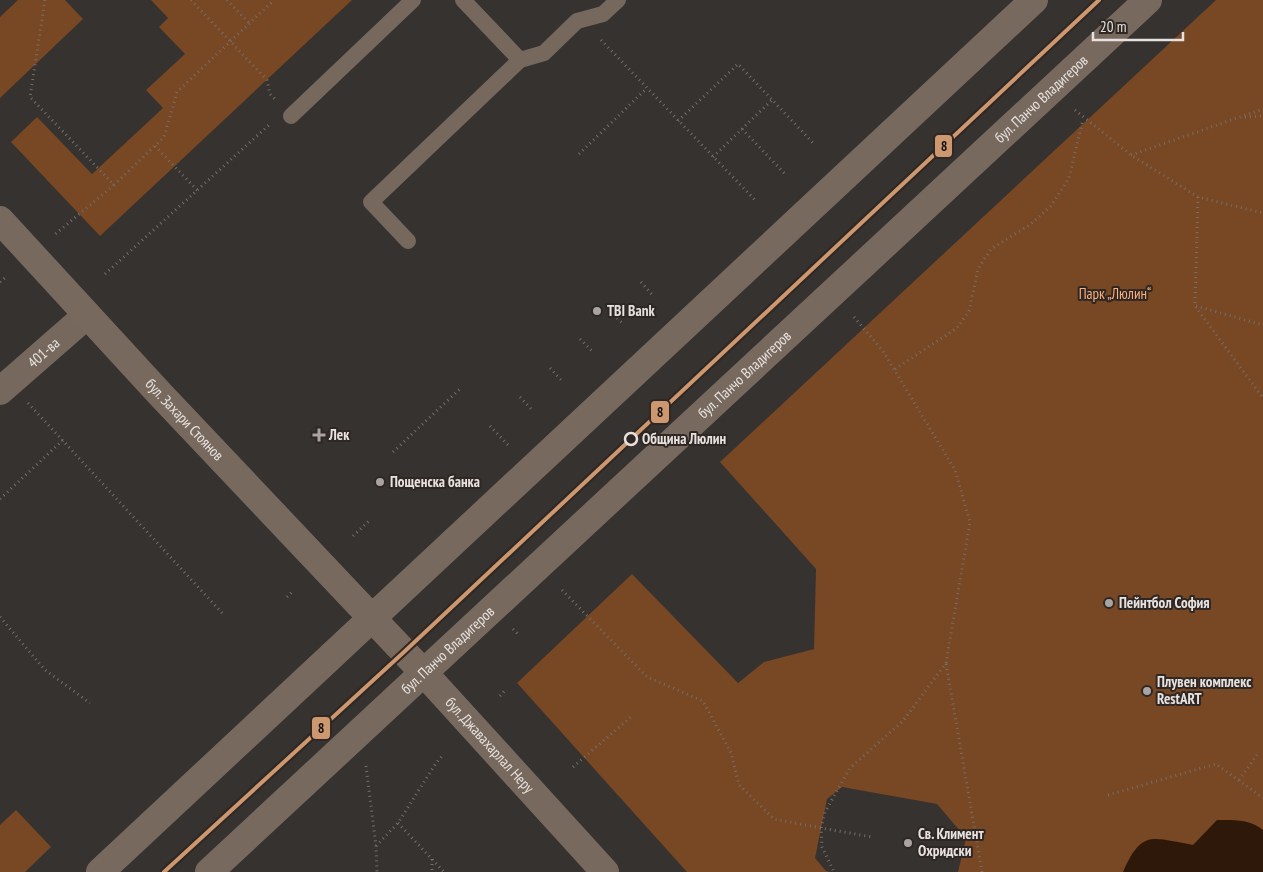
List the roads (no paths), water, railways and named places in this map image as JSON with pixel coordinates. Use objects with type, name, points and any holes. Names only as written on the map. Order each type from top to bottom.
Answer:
[{"type":"main road","points":[[100,872],[1034,0]]},
{"type":"main road","name":"бул. Панчо Владигеров","points":[[209,872],[1148,0]]},
{"type":"main road","name":"бул. Захари Стоянов","points":[[0,220],[373,618]]},
{"type":"main road","name":"бул. Джавахарлал Неру","points":[[373,618],[605,872]]},
{"type":"street","name":"401-ва","points":[[5,387],[87,315]]},
{"type":"lane","points":[[288,112],[413,0]]},
{"type":"lane","points":[[463,0],[520,60]]},
{"type":"lane","points":[[408,240],[371,202],[520,60],[544,53],[577,21],[603,14],[618,0]]},
{"type":"place","name":"TBI Bank","points":[[597,311]]},
{"type":"place","name":"Лек","points":[[319,435]]},
{"type":"place","name":"Община Люлин","points":[[631,439]]},
{"type":"place","name":"Пощенска банка","points":[[380,482]]},
{"type":"place","name":"Пейнтбол София","points":[[1109,603]]},
{"type":"place","name":"Плувен комплекс RestART","points":[[1147,691]]},
{"type":"place","name":"Св. Климент Охридски","points":[[908,843]]},
{"type":"park label","name":"Парк „Люлин“","points":[[1115,294]]}]
